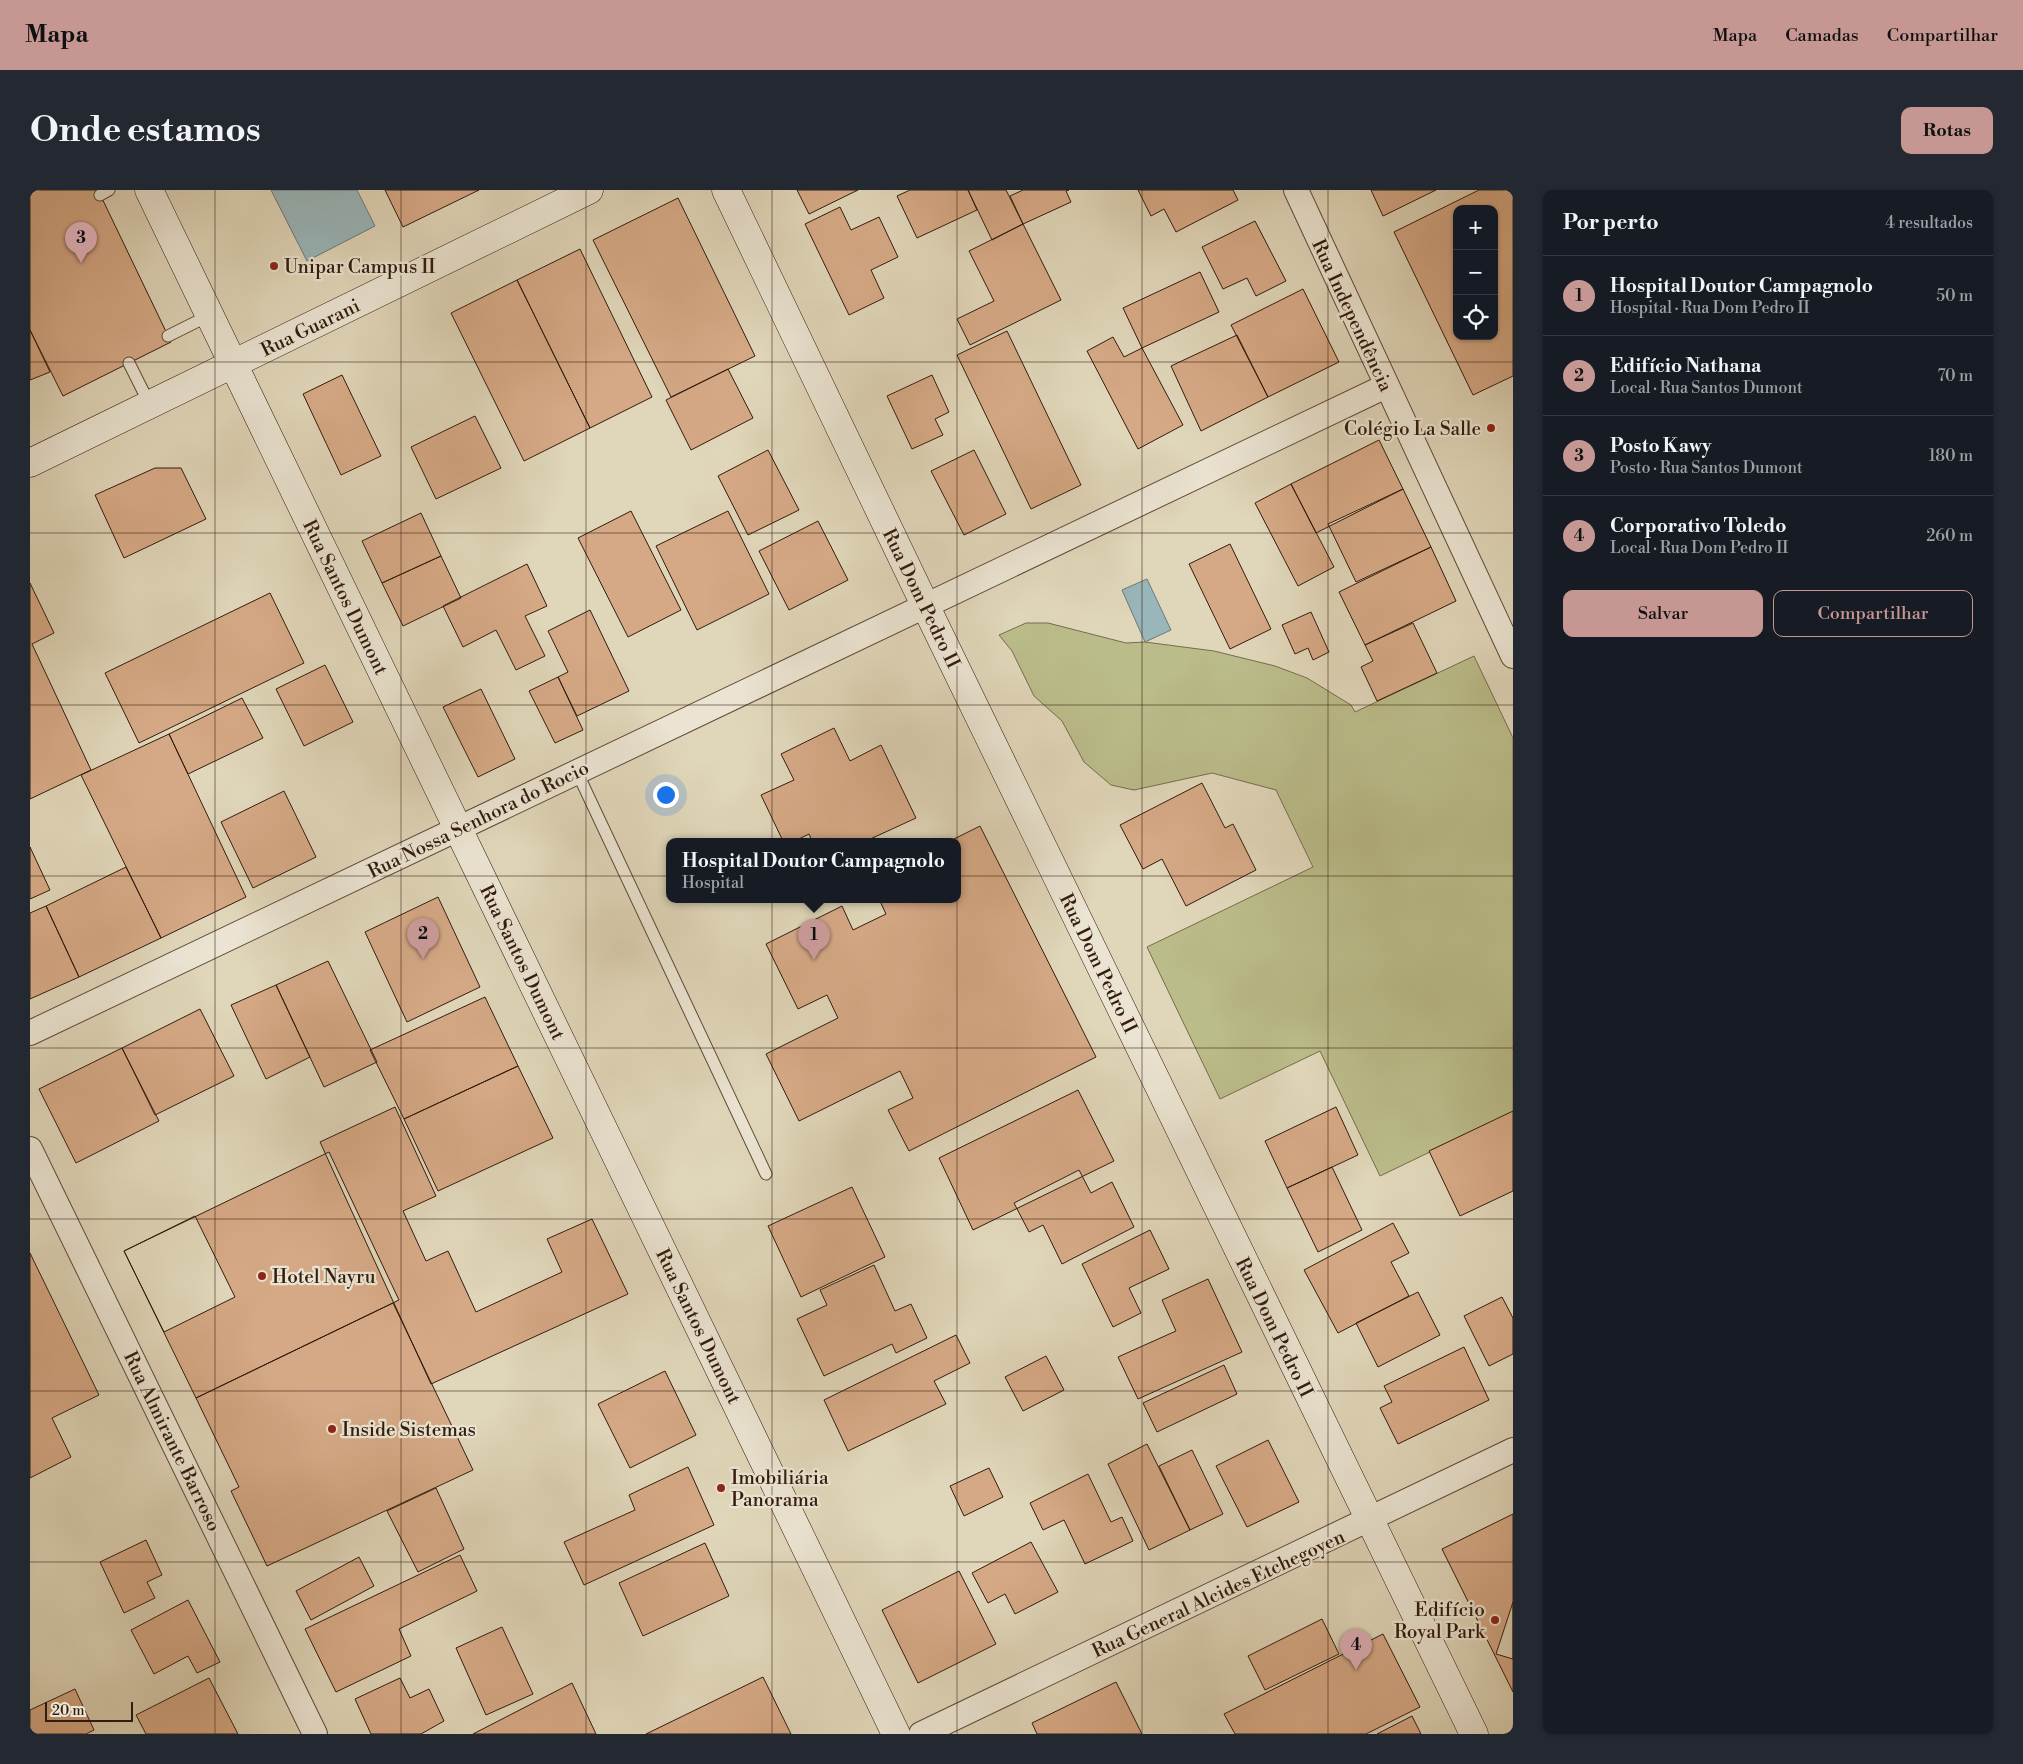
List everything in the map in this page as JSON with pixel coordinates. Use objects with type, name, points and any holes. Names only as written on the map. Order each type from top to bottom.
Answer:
[{"type":"street","name":"Rua Santos Dumont","points":[[149,190],[896,1734]]},
{"type":"street","name":"Rua Guarani","points":[[30,463],[590,190]]},
{"type":"street","name":"Rua Dom Pedro II","points":[[726,190],[925,605],[1474,1734]]},
{"type":"street","name":"Rua Independência","points":[[1296,190],[1513,656]]},
{"type":"street","name":"Rua Nossa Senhora do Rocio","points":[[30,1033],[1386,386]]},
{"type":"street","name":"Rua Almirante Barroso","points":[[30,1148],[315,1734]]},
{"type":"street","name":"Rua General Alcides Etchegoyen","points":[[921,1734],[1369,1521],[1513,1450]]},
{"type":"lane","points":[[168,336],[210,315]]},
{"type":"lane","points":[[129,363],[150,404]]},
{"type":"lane","points":[[577,772],[766,1174]]},
{"type":"green space","points":[[1026,623],[1048,623],[1126,643],[1145,642],[1214,651],[1275,666],[1307,678],[1351,705],[1355,712],[1474,656],[1513,738],[1513,1112],[1380,1176],[1320,1051],[1220,1099],[1147,947],[1313,867],[1276,790],[1212,773],[1134,790],[1111,785],[1084,762],[1062,721],[1034,696],[1012,651],[999,635]]},
{"type":"water","points":[[271,190],[357,190],[375,226],[307,261]]},
{"type":"water","points":[[1147,579],[1171,630],[1145,642],[1122,590]]},
{"type":"building","points":[[30,190],[98,190],[171,342],[63,396],[30,330]]},
{"type":"building","points":[[385,190],[479,190],[403,227]]},
{"type":"building","points":[[797,190],[858,190],[809,214]]},
{"type":"building","points":[[910,190],[968,190],[977,210],[917,238],[897,196]]},
{"type":"building","points":[[968,190],[1006,190],[1023,224],[992,240]]},
{"type":"building","points":[[1023,190],[1069,190],[1066,191],[1071,202],[1023,224],[1010,196]]},
{"type":"building","points":[[1138,190],[1233,190],[1238,200],[1176,232],[1164,209],[1151,216]]},
{"type":"building","points":[[1371,190],[1436,190],[1383,216]]},
{"type":"building","points":[[1479,190],[1513,190],[1513,376],[1473,395],[1394,232]]},
{"type":"building","points":[[678,198],[755,356],[671,397],[593,240]]},
{"type":"building","points":[[840,207],[851,230],[879,217],[898,257],[871,270],[884,298],[849,315],[805,224]]},
{"type":"building","points":[[1255,221],[1286,281],[1256,296],[1247,278],[1223,289],[1202,247]]},
{"type":"building","points":[[1023,224],[1061,300],[970,345],[957,319],[994,301],[969,251]]},
{"type":"building","points":[[580,249],[652,397],[590,428],[517,280]]},
{"type":"building","points":[[1200,272],[1219,312],[1142,348],[1123,308]]},
{"type":"building","points":[[517,280],[590,428],[524,461],[451,313]]},
{"type":"building","points":[[1303,289],[1339,362],[1268,397],[1231,325]]},
{"type":"building","points":[[30,330],[50,372],[30,380]]},
{"type":"building","points":[[1007,331],[1081,485],[1031,509],[957,355]]},
{"type":"building","points":[[1237,335],[1268,397],[1201,431],[1171,366]]},
{"type":"building","points":[[1113,337],[1124,357],[1142,348],[1183,425],[1138,449],[1087,351]]},
{"type":"building","points":[[728,369],[753,418],[691,450],[666,400]]},
{"type":"building","points":[[342,375],[381,456],[341,475],[303,394]]},
{"type":"building","points":[[932,375],[949,412],[935,419],[943,435],[912,449],[887,396]]},
{"type":"building","points":[[475,416],[501,468],[436,499],[411,447]]},
{"type":"building","points":[[1379,440],[1403,489],[1316,533],[1291,484]]},
{"type":"building","points":[[768,450],[799,510],[748,535],[718,476]]},
{"type":"building","points":[[974,450],[1006,514],[964,535],[931,471]]},
{"type":"building","points":[[155,468],[181,468],[206,519],[124,558],[95,495]]},
{"type":"building","points":[[1291,484],[1334,567],[1298,586],[1255,503]]},
{"type":"building","points":[[1403,489],[1431,547],[1356,582],[1328,524]]},
{"type":"building","points":[[631,511],[681,610],[628,637],[578,538]]},
{"type":"building","points":[[728,511],[769,594],[697,630],[656,546]]},
{"type":"building","points":[[421,513],[441,556],[382,583],[362,541]]},
{"type":"building","points":[[818,521],[848,580],[789,610],[759,551]]},
{"type":"building","points":[[1230,544],[1271,629],[1230,649],[1189,564]]},
{"type":"building","points":[[1431,547],[1456,601],[1365,645],[1339,592]]},
{"type":"building","points":[[441,556],[461,598],[403,626],[382,583]]},
{"type":"building","points":[[527,564],[547,606],[525,616],[545,656],[516,670],[496,630],[463,647],[443,606]]},
{"type":"building","points":[[30,583],[54,633],[32,644],[91,770],[30,799]]},
{"type":"building","points":[[270,593],[304,663],[139,743],[105,673]]},
{"type":"building","points":[[590,610],[629,691],[577,716],[558,677],[568,672],[548,631]]},
{"type":"building","points":[[1311,612],[1329,652],[1313,660],[1308,648],[1295,654],[1282,625]]},
{"type":"building","points":[[1413,623],[1437,673],[1377,701],[1361,667],[1373,661],[1365,645]]},
{"type":"building","points":[[325,665],[353,722],[304,746],[276,689]]},
{"type":"building","points":[[558,677],[583,730],[555,743],[529,691]]},
{"type":"building","points":[[481,689],[515,759],[478,777],[443,707]]},
{"type":"building","points":[[242,698],[263,738],[188,774],[169,734]]},
{"type":"building","points":[[834,728],[850,761],[881,745],[916,818],[873,838],[811,838],[809,834],[801,838],[782,838],[761,795],[794,780],[781,754]]},
{"type":"building","points":[[169,734],[246,897],[161,938],[81,775]]},
{"type":"building","points":[[1202,783],[1225,828],[1233,824],[1256,870],[1186,906],[1162,859],[1143,869],[1120,825]]},
{"type":"building","points":[[284,791],[316,857],[253,888],[221,822]]},
{"type":"building","points":[[980,826],[1096,1057],[909,1151],[888,1110],[913,1098],[900,1071],[799,1121],[766,1054],[838,1018],[827,995],[798,1009],[766,944],[842,906],[853,930],[886,914],[881,903],[961,903],[961,838],[956,838]]},
{"type":"building","points":[[30,847],[50,890],[30,899]]},
{"type":"building","points":[[126,867],[161,938],[79,977],[46,906]]},
{"type":"building","points":[[438,897],[480,987],[407,1022],[365,932]]},
{"type":"building","points":[[46,906],[79,977],[30,999],[30,913]]},
{"type":"building","points":[[328,961],[377,1062],[324,1087],[276,985]]},
{"type":"building","points":[[276,985],[310,1057],[266,1079],[231,1005]]},
{"type":"building","points":[[485,997],[518,1066],[404,1119],[370,1050]]},
{"type":"building","points":[[200,1009],[234,1076],[155,1115],[122,1048]]},
{"type":"building","points":[[122,1048],[159,1121],[76,1163],[39,1089]]},
{"type":"building","points":[[518,1066],[553,1138],[438,1191],[404,1119]]},
{"type":"building","points":[[1078,1090],[1114,1161],[973,1230],[939,1158]]},
{"type":"building","points":[[395,1107],[436,1196],[403,1211],[426,1261],[448,1251],[476,1312],[562,1272],[547,1239],[592,1219],[628,1294],[431,1384],[320,1142]]},
{"type":"building","points":[[1336,1107],[1358,1155],[1287,1188],[1265,1141]]},
{"type":"building","points":[[1513,1111],[1513,1191],[1460,1216],[1429,1151]]},
{"type":"building","name":"Hotel Nayru","points":[[329,1152],[399,1300],[196,1398],[124,1251]]},
{"type":"building","points":[[1332,1167],[1362,1230],[1318,1252],[1287,1188]]},
{"type":"building","points":[[1079,1170],[1091,1193],[1112,1182],[1134,1227],[1062,1264],[1043,1225],[1029,1232],[1014,1203]]},
{"type":"building","points":[[852,1187],[885,1257],[801,1297],[768,1226]]},
{"type":"building","points":[[195,1216],[235,1297],[164,1332],[124,1251]]},
{"type":"building","points":[[1393,1223],[1409,1253],[1391,1262],[1409,1296],[1338,1333],[1304,1270]]},
{"type":"building","points":[[1150,1230],[1169,1269],[1129,1288],[1141,1313],[1113,1327],[1082,1264]]},
{"type":"building","points":[[30,1253],[99,1395],[52,1418],[71,1457],[30,1478]]},
{"type":"building","points":[[874,1265],[895,1311],[911,1304],[927,1338],[896,1353],[892,1344],[824,1376],[797,1319],[827,1305],[820,1290]]},
{"type":"building","points":[[1208,1279],[1242,1352],[1138,1399],[1118,1357],[1176,1331],[1162,1300]]},
{"type":"building","points":[[1418,1292],[1440,1335],[1378,1367],[1356,1323]]},
{"type":"building","points":[[1502,1297],[1513,1318],[1513,1354],[1489,1366],[1464,1316]]},
{"type":"building","name":"Inside Sistemas","points":[[393,1303],[473,1470],[267,1566],[231,1491],[239,1487],[196,1398]]},
{"type":"building","points":[[956,1335],[970,1363],[934,1381],[946,1404],[848,1451],[824,1400]]},
{"type":"building","points":[[1464,1347],[1489,1400],[1398,1444],[1380,1408],[1392,1402],[1384,1386]]},
{"type":"building","points":[[1046,1356],[1064,1390],[1023,1411],[1005,1377]]},
{"type":"building","points":[[1224,1365],[1237,1394],[1157,1432],[1143,1403]]},
{"type":"building","points":[[665,1371],[696,1435],[630,1468],[598,1404]]},
{"type":"building","points":[[1268,1440],[1299,1502],[1247,1527],[1216,1466]]},
{"type":"building","points":[[1147,1444],[1190,1530],[1149,1550],[1108,1464]]},
{"type":"building","points":[[1192,1450],[1223,1514],[1190,1530],[1159,1466]]},
{"type":"building","points":[[688,1467],[714,1525],[584,1585],[564,1542],[635,1510],[629,1495]]},
{"type":"building","points":[[989,1468],[1003,1497],[964,1516],[950,1486]]},
{"type":"building","points":[[1088,1474],[1111,1522],[1122,1517],[1133,1541],[1085,1564],[1064,1520],[1043,1530],[1030,1503]]},
{"type":"building","points":[[436,1488],[464,1549],[418,1572],[387,1511]]},
{"type":"building","name":"Edifício Royal Park","points":[[1513,1514],[1513,1692],[1442,1549]]},
{"type":"building","points":[[146,1540],[162,1575],[147,1582],[155,1598],[124,1613],[100,1562]]},
{"type":"building","points":[[1031,1542],[1058,1592],[1015,1614],[1005,1594],[988,1603],[972,1573]]},
{"type":"building","points":[[705,1543],[729,1596],[643,1636],[619,1583]]},
{"type":"building","points":[[460,1555],[477,1591],[399,1629],[411,1656],[336,1692],[305,1629]]},
{"type":"building","points":[[359,1557],[374,1586],[311,1620],[296,1591]]},
{"type":"building","points":[[959,1571],[996,1644],[918,1683],[882,1610]]},
{"type":"building","points":[[188,1600],[220,1662],[197,1673],[188,1656],[154,1674],[131,1630]]},
{"type":"building","points":[[1513,1602],[1513,1659],[1496,1654]]},
{"type":"building","points":[[1322,1619],[1339,1654],[1265,1690],[1248,1656]]},
{"type":"building","points":[[502,1627],[533,1694],[486,1715],[456,1648]]},
{"type":"building","points":[[1383,1634],[1420,1707],[1366,1734],[1235,1734],[1224,1714]]},
{"type":"building","points":[[763,1677],[791,1734],[646,1734]]},
{"type":"building","points":[[209,1678],[238,1734],[146,1734],[136,1715]]},
{"type":"building","points":[[400,1678],[410,1698],[429,1689],[444,1721],[421,1734],[371,1734],[355,1699]]},
{"type":"building","points":[[1116,1682],[1142,1734],[1037,1734],[1032,1723]]},
{"type":"building","points":[[572,1683],[596,1734],[473,1734]]},
{"type":"building","points":[[75,1689],[94,1730],[86,1734],[30,1734],[30,1710]]},
{"type":"building","points":[[1412,1716],[1421,1734],[1377,1734]]},
{"type":"place","name":"Posto Kawy","points":[[81,263]]},
{"type":"place","name":"Unipar Campus II","points":[[274,266]]},
{"type":"place","name":"Colégio La Salle","points":[[1491,428]]},
{"type":"place","name":"Edifício Nathana","points":[[423,959]]},
{"type":"place","name":"Hospital Doutor Campagnolo","points":[[814,960]]},
{"type":"place","name":"Hotel Nayru","points":[[262,1276]]},
{"type":"place","name":"Inside Sistemas","points":[[332,1429]]},
{"type":"place","name":"Imobiliária Panorama","points":[[721,1488]]},
{"type":"place","name":"Edifício Royal Park","points":[[1495,1620]]},
{"type":"place","name":"Corporativo Toledo","points":[[1356,1670]]}]
